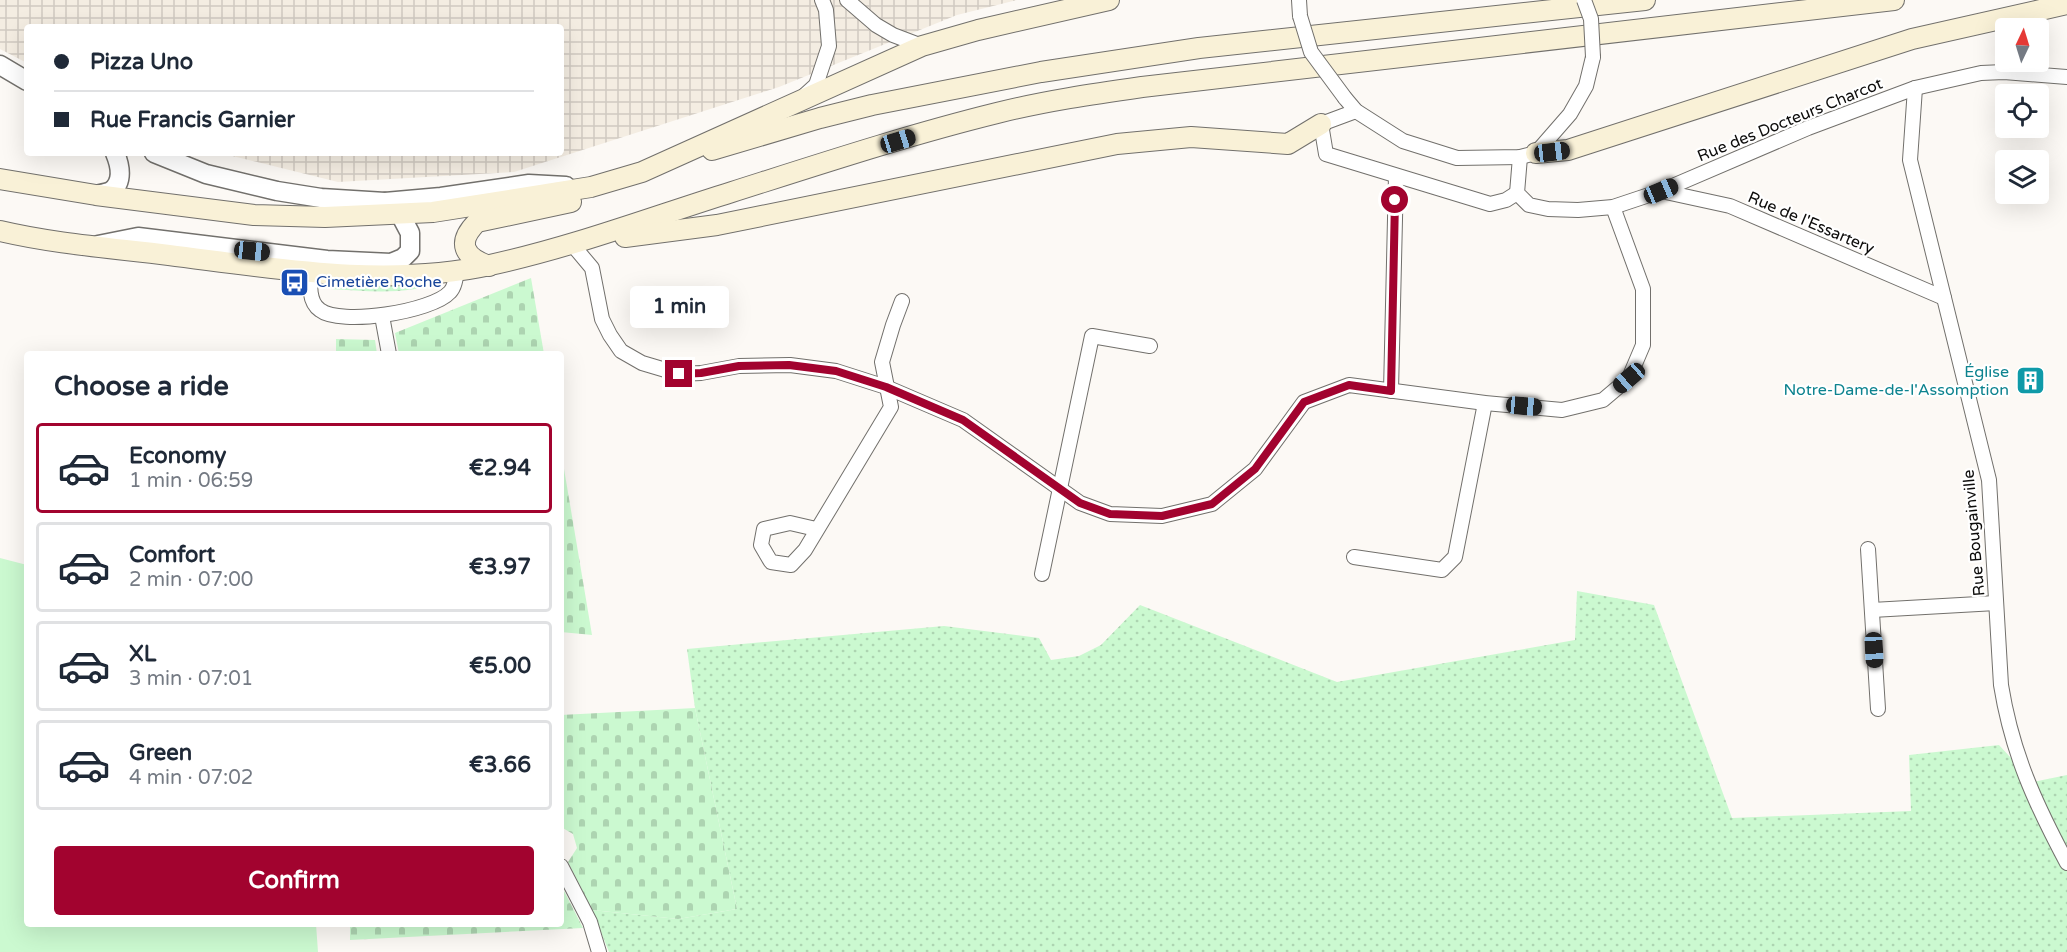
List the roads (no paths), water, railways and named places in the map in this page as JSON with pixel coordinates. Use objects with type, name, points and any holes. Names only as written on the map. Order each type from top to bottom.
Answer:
[{"type":"main road","points":[[489,266],[476,261],[467,252],[465,242],[467,232],[477,222],[595,198],[647,170],[922,46],[978,30],[1109,0]]},
{"type":"main road","points":[[0,179],[96,195],[254,215],[336,217],[393,208],[433,212],[591,187],[820,118],[872,105],[1041,72],[1199,48],[1645,0]]},
{"type":"main road","points":[[0,231],[59,242],[311,271],[373,276],[457,270],[489,266],[571,243],[932,131],[1062,99],[1142,87],[1894,0]]},
{"type":"main road","points":[[1528,155],[1568,150],[1912,39],[2067,4]]},
{"type":"main road","points":[[571,243],[717,225],[1117,144],[1191,137],[1288,144],[1321,124]]},
{"type":"street","points":[[799,101],[816,85],[829,46],[826,10],[822,0]]},
{"type":"street","points":[[847,0],[885,30],[922,46]]},
{"type":"street","points":[[1299,0],[1300,16],[1311,52],[1356,111],[1403,141],[1457,158],[1528,155]]},
{"type":"street","points":[[1356,111],[1321,124],[1326,154],[1490,204],[1506,200],[1517,193],[1528,155],[1570,114],[1586,86],[1593,57],[1591,19],[1584,0]]},
{"type":"street","points":[[0,65],[24,79]]},
{"type":"street","name":"Rue des Docteurs Charcot","points":[[1517,193],[1529,205],[1548,209],[1578,210],[1613,207],[1661,191],[1808,128],[1915,88],[1982,74],[2004,72],[2067,77]]},
{"type":"street","name":"Rue Bougainville","points":[[1915,88],[1910,160],[1989,480],[2004,709],[2026,781],[2067,863]]},
{"type":"street","points":[[96,195],[111,190],[119,180],[121,166],[116,156]]},
{"type":"street","points":[[93,245],[138,237],[327,260],[391,263],[403,258],[410,251],[410,233],[393,208],[277,191],[206,174],[161,156]]},
{"type":"street","points":[[1391,391],[1396,176]]},
{"type":"street","name":"Rue de l'Essartery","points":[[1661,191],[1730,206],[1944,298]]},
{"type":"street","points":[[571,243],[592,268],[602,319],[610,335],[621,351],[642,363],[679,374],[701,373],[739,366],[789,365],[836,371],[886,387],[963,420],[1080,503],[1110,514],[1162,516],[1212,504],[1255,469],[1304,402],[1349,385],[1485,403],[1562,410],[1604,400],[1629,378],[1643,345],[1643,289],[1613,207]]},
{"type":"street","points":[[311,271],[312,300],[320,310],[333,315],[382,316],[431,304],[450,293],[457,270]]},
{"type":"street","points":[[816,529],[891,407],[882,362],[902,301]]},
{"type":"street","points":[[382,316],[388,351]]},
{"type":"street","points":[[1042,574],[1092,336],[1150,346]]},
{"type":"street","points":[[1353,557],[1442,570],[1455,557],[1485,403]]},
{"type":"street","points":[[1868,549],[1878,709]]},
{"type":"street","points":[[1872,610],[1996,603]]},
{"type":"street","points":[[564,872],[590,922],[599,952]]},
{"type":"place","name":"Cimetière Roche","points":[[295,282]]},
{"type":"place","name":"Église Notre-Dame-de-l'Assomption","points":[[2030,381]]}]
